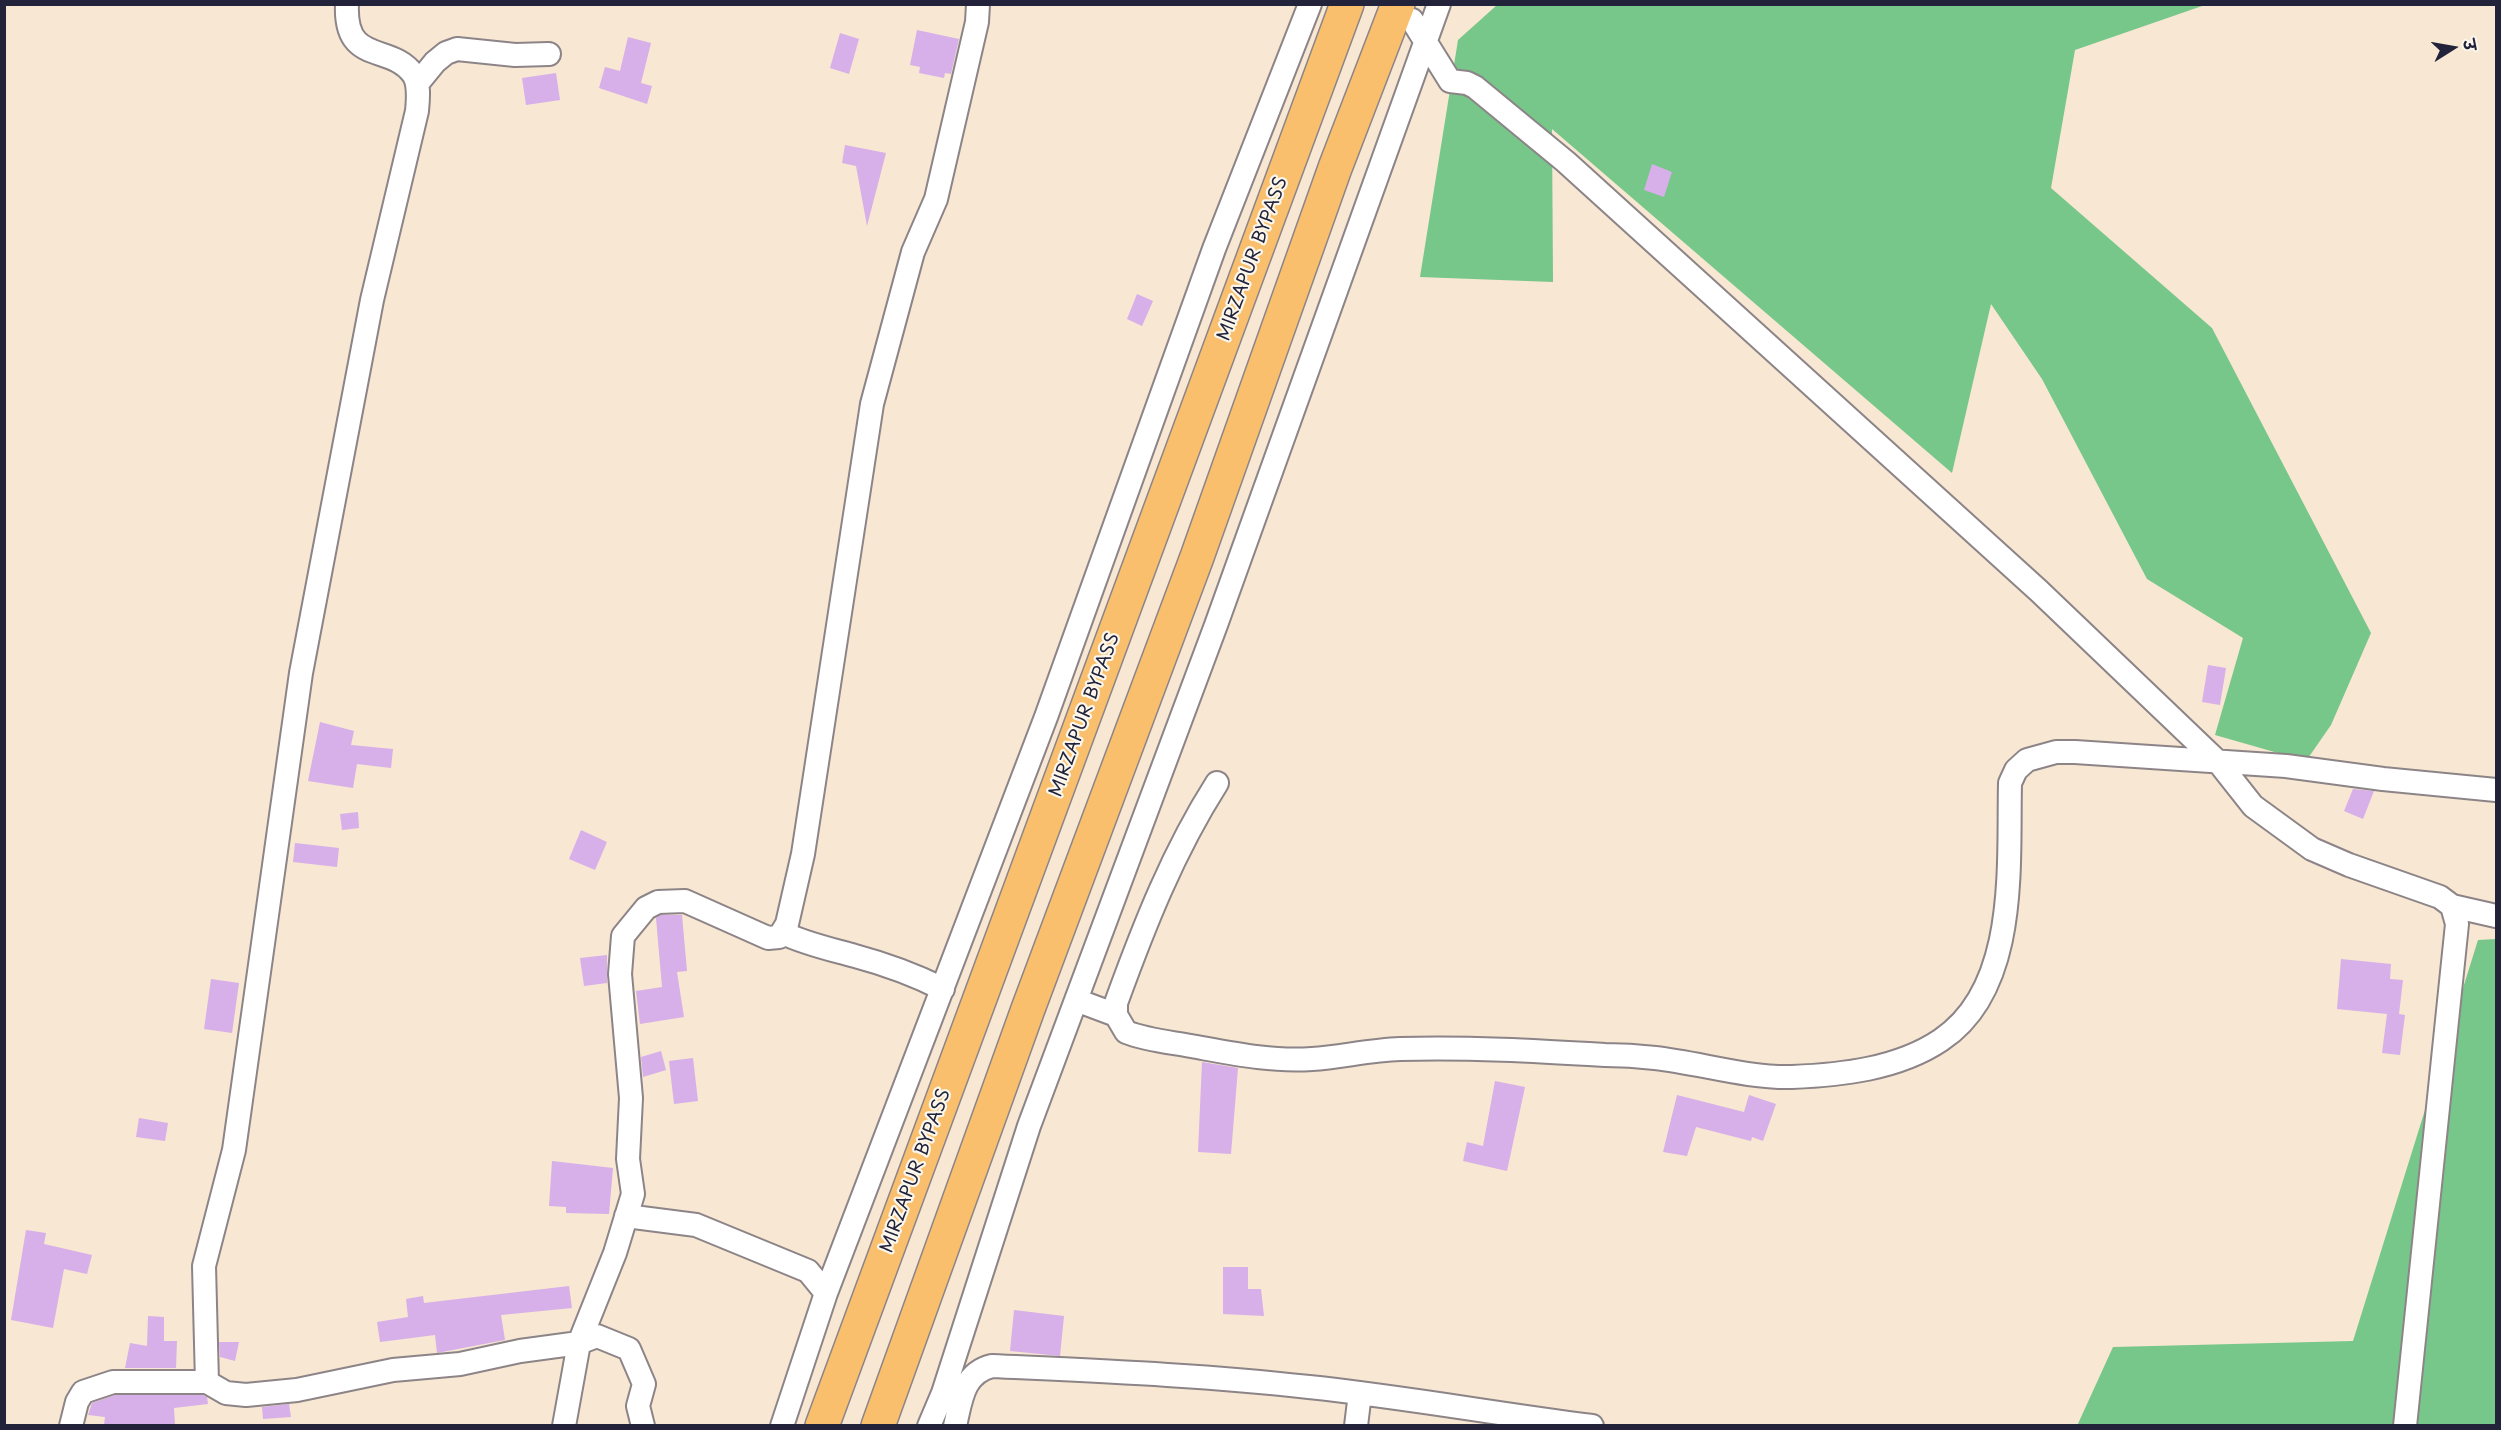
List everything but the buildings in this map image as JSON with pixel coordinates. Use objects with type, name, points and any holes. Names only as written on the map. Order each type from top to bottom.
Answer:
[{"type":"highway","name":"MIRZAPUR BYPASS","points":[[822,1425],[1347,4]]},
{"type":"highway","points":[[878,1425],[1028,1009],[1197,557],[1335,168],[1405,12]]},
{"type":"street","points":[[207,1382],[204,1266],[234,1150],[301,673],[372,300],[417,111],[417,84],[412,73],[356,41],[347,21],[347,4]]},
{"type":"street","points":[[564,1425],[579,1343],[615,1253],[633,1194],[628,1159],[631,1098],[620,974],[623,936],[646,908],[658,902],[685,901],[768,938],[774,939],[783,933],[803,854],[868,426],[913,252],[936,199],[977,22],[978,4]]},
{"type":"street","points":[[782,1425],[826,1293],[1046,717],[1214,249],[1310,4]]},
{"type":"street","points":[[929,1425],[943,1393],[1029,1126],[1220,614],[1439,4]]},
{"type":"street","points":[[1405,12],[1450,81],[1467,83],[1475,87],[1566,162],[2039,591],[2218,763],[2253,806],[2312,849],[2349,866],[2440,897],[2452,906],[2496,916]]},
{"type":"street","points":[[417,84],[435,62],[446,53],[458,49],[515,55],[549,54]]},
{"type":"street","points":[[1217,783],[1176,852],[1143,927],[1116,1003],[1116,1015],[1126,1032],[1136,1036],[1284,1060],[1396,1049],[1449,1048],[1654,1058],[1767,1077],[1836,1074],[1866,1070],[1905,1057],[1941,1041],[1960,1024],[1975,1005],[1989,978],[2002,939],[2007,905],[2010,783],[2016,770],[2027,760],[2056,752],[2075,752],[2286,766],[2382,779],[2496,790]]},
{"type":"street","points":[[2405,1425],[2457,924],[2452,906]]},
{"type":"street","points":[[783,933],[803,942],[858,957],[922,979],[943,989]]},
{"type":"street","points":[[1076,1000],[1116,1015]]},
{"type":"street","points":[[626,1216],[696,1225],[808,1271],[826,1293]]},
{"type":"street","points":[[71,1425],[77,1402],[83,1392],[113,1382],[207,1382],[226,1393],[236,1394],[297,1390],[393,1370],[460,1364],[520,1351],[579,1343],[597,1336],[629,1349],[644,1384],[638,1406],[643,1425]]},
{"type":"street","points":[[955,1425],[964,1388],[970,1378],[977,1371],[992,1366],[1170,1375],[1360,1393],[1592,1425]]},
{"type":"street","points":[[1356,1425],[1360,1393]]},
{"type":"green space","points":[[1497,5],[2205,5],[2075,50],[2051,188],[2212,328],[2371,633],[2331,725],[2306,761],[2215,735],[2243,638],[2147,579],[2042,379],[1991,304],[1952,473],[1552,129],[1553,282],[1420,277],[1458,40]]},
{"type":"green space","points":[[2496,939],[2496,1425],[2077,1426],[2113,1347],[2353,1341],[2478,940]]}]
